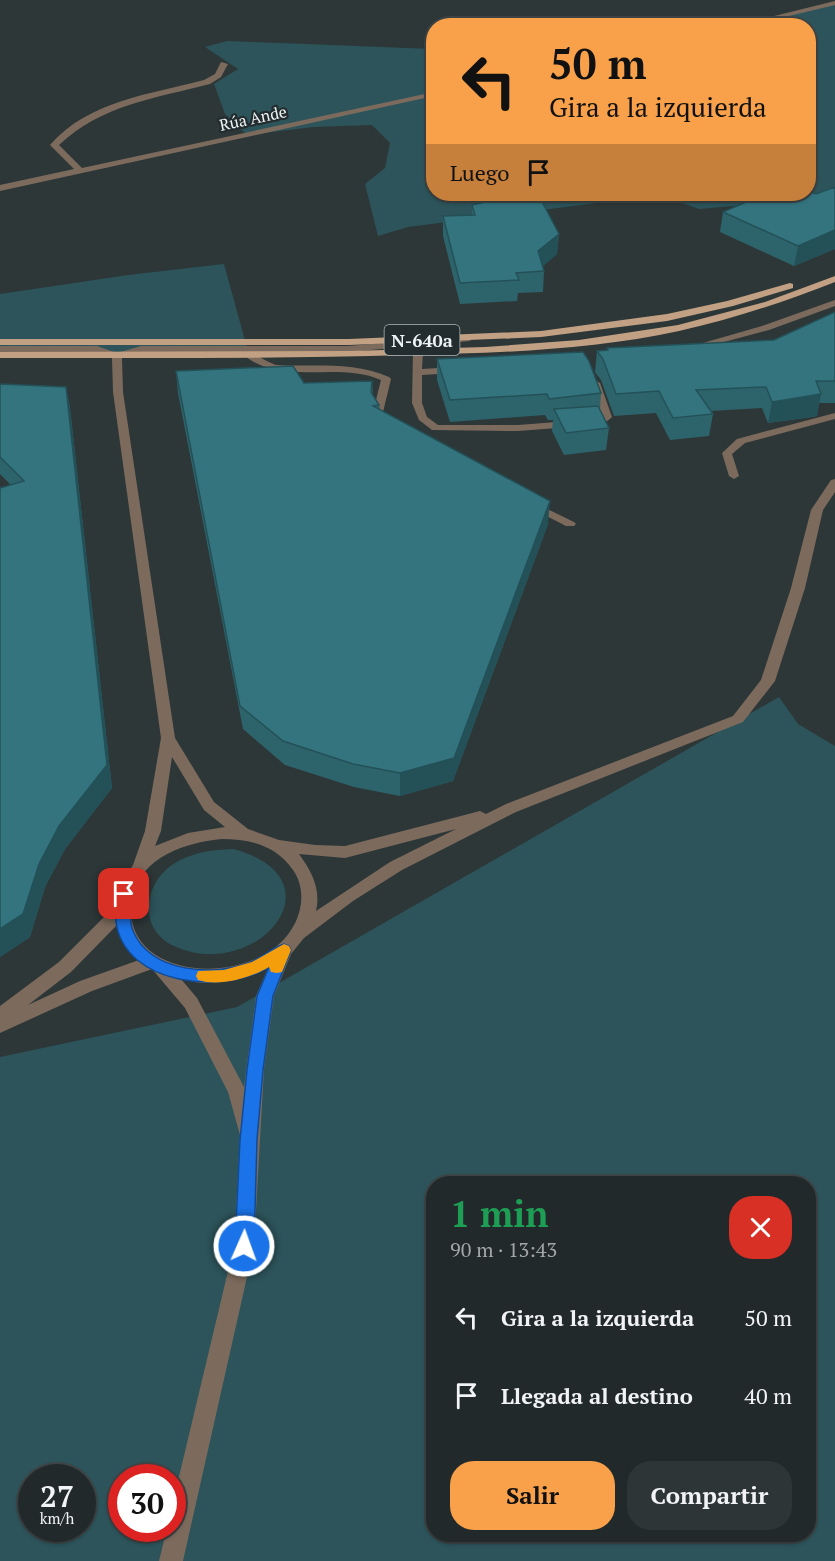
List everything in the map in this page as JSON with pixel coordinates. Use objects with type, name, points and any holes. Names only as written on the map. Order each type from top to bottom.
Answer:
[{"type":"main road","name":"N-640a","points":[[0,342],[348,342],[484,338],[667,318],[756,297],[835,270]]},
{"type":"main road","name":"N-640a","points":[[0,355],[117,356],[418,352],[579,343],[678,328],[769,304],[835,279]]},
{"type":"street","points":[[770,18],[835,3]]},
{"type":"street","points":[[80,171],[54,145],[64,134],[106,109],[132,100],[207,82],[218,75],[224,64]]},
{"type":"street","name":"Rúa Ande","points":[[0,188],[426,96]]},
{"type":"street","points":[[0,349],[97,349],[117,356],[141,349],[348,349],[484,338]]},
{"type":"street","points":[[117,356],[118,393],[168,738],[153,831],[141,866],[127,887],[121,910],[124,929],[135,948],[156,965],[191,1003],[237,1091],[249,1140]]},
{"type":"street","points":[[0,1026],[86,986],[156,965],[191,976],[224,976],[256,967],[284,950],[298,934],[347,897],[396,866],[511,808],[738,719],[768,681],[798,588],[817,510],[835,483]]},
{"type":"street","points":[[168,738],[209,806],[244,834]]},
{"type":"street","points":[[141,866],[158,852],[177,842],[200,835],[222,832],[244,834],[277,844],[315,851],[345,852],[511,808]]},
{"type":"street","points":[[277,844],[294,857],[306,874],[311,894],[309,914],[298,934]]},
{"type":"street","points":[[0,1015],[41,988],[94,941],[121,910]]},
{"type":"street","points":[[171,1561],[244,1246],[249,1140],[265,996],[284,950]]},
{"type":"lane","points":[[682,350],[737,337],[792,320],[835,303]]},
{"type":"lane","points":[[418,352],[417,403],[423,418],[436,428],[518,428],[599,422],[608,417],[590,375]]},
{"type":"lane","points":[[249,355],[254,361],[272,368],[348,367],[375,372],[386,379],[378,412],[386,424],[396,429]]},
{"type":"lane","points":[[417,372],[465,370]]},
{"type":"lane","points":[[734,476],[727,453],[741,441],[835,416]]},
{"type":"lane","points":[[528,502],[570,524]]},
{"type":"shaded area","points":[[835,3],[835,197],[816,199],[816,18],[768,18]]},
{"type":"shaded area","points":[[227,41],[426,49],[426,201],[613,201],[408,227],[378,236],[365,184],[385,168],[390,143],[372,125],[313,127],[247,135],[225,114],[214,84],[238,69],[205,47]]},
{"type":"shaded area","points":[[677,201],[790,201],[699,209]]},
{"type":"shaded area","points":[[224,264],[249,355],[0,355],[0,294],[128,275]]},
{"type":"shaded area","points":[[779,697],[798,724],[835,746],[835,1561],[0,1561],[0,1057],[237,1007]]},
{"type":"shaded area","points":[[233,849],[266,863],[283,882],[285,903],[276,923],[258,940],[234,951],[205,954],[174,946],[162,938],[154,929],[149,907],[150,895],[162,874],[172,865],[194,854]]},
{"type":"building","points":[[835,187],[835,230],[798,246],[723,212],[749,201],[816,201],[816,194]]},
{"type":"building","points":[[489,201],[542,201],[559,234],[538,251],[544,271],[516,273],[519,280],[460,283],[443,216],[475,215],[472,205]]},
{"type":"building","points":[[835,312],[835,381],[816,381],[821,394],[772,402],[766,387],[696,390],[713,414],[673,418],[659,391],[616,394],[603,359],[597,351],[608,350],[607,348],[774,340]]},
{"type":"building","points":[[583,352],[589,361],[601,393],[549,399],[547,394],[450,400],[437,359]]},
{"type":"building","points":[[293,366],[304,383],[372,381],[371,392],[379,405],[373,406],[550,501],[454,758],[400,773],[353,764],[283,741],[240,706],[176,371]]},
{"type":"building","points":[[0,384],[66,387],[107,765],[59,826],[39,864],[23,914],[0,929],[0,488],[24,481],[0,457]]},
{"type":"building","points":[[598,406],[609,428],[566,433],[554,409]]},
{"type":"slow traffic","points":[[204,976],[224,976],[256,967],[284,950],[277,967]]},
{"type":"route","points":[[124,894],[121,910],[124,929],[135,948],[160,967],[191,976],[224,976],[256,967],[284,950],[265,996],[255,1070],[244,1246]]}]
